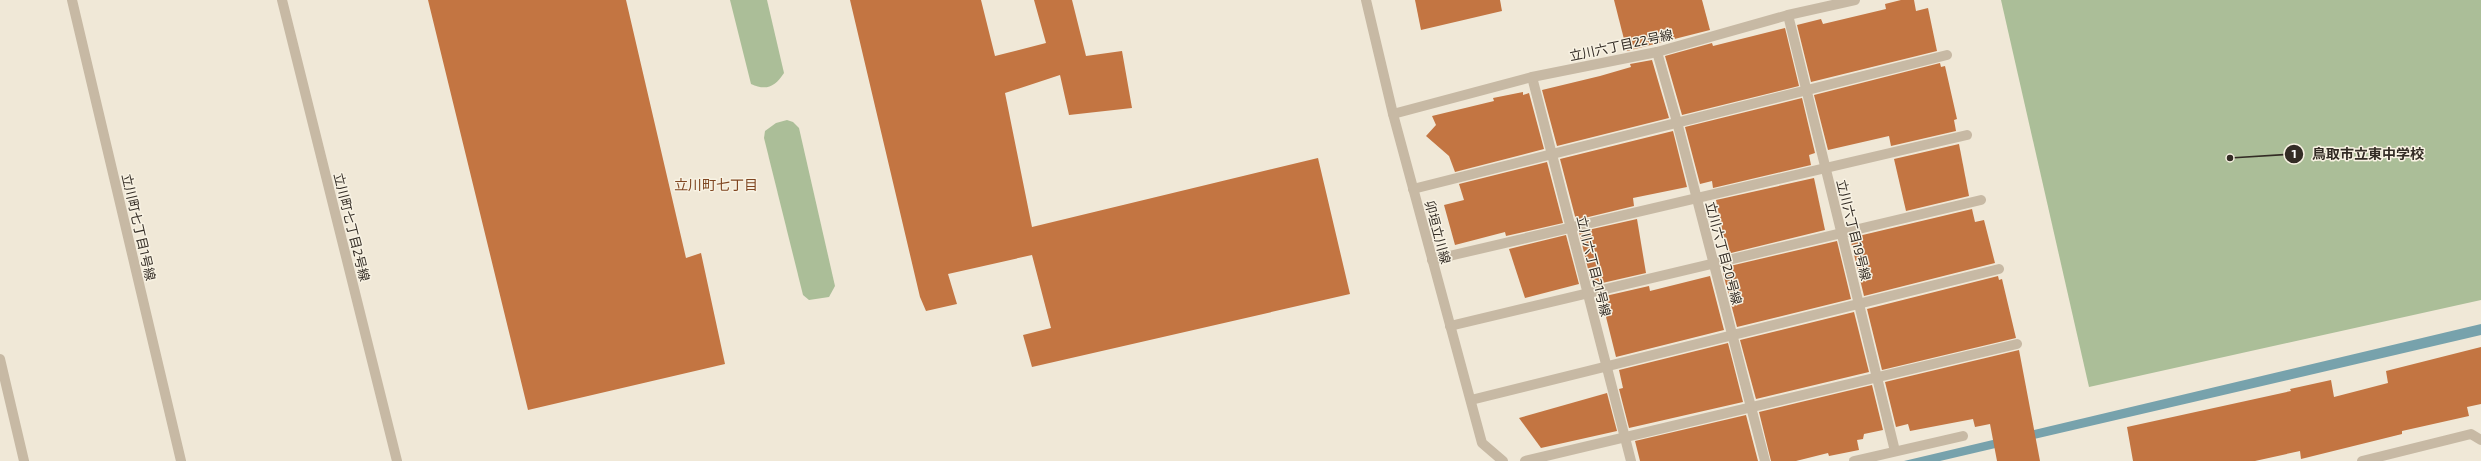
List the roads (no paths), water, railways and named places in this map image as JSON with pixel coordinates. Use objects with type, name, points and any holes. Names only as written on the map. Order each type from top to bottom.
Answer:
[{"type":"street","name":"立川町七丁目1号線","points":[[72,0],[181,461]]},
{"type":"street","name":"立川町七丁目2号線","points":[[282,0],[396,461]]},
{"type":"street","name":"卯垣立川線","points":[[1366,0],[1393,114],[1482,442],[1503,461]]},
{"type":"street","name":"立川六丁目22号線","points":[[1393,114],[1532,77],[1657,52],[1788,15],[1855,0]]},
{"type":"street","name":"立川六丁目19号線","points":[[1788,15],[1895,451]]},
{"type":"street","name":"立川六丁目20号線","points":[[1657,52],[1678,122],[1764,461]]},
{"type":"street","points":[[1413,189],[1946,55]]},
{"type":"street","name":"立川六丁目21号線","points":[[1532,77],[1631,461]]},
{"type":"street","points":[[1432,260],[1697,200],[1826,168],[1967,136]]},
{"type":"street","points":[[1450,326],[1588,295],[1713,262],[1981,200]]},
{"type":"street","points":[[1471,400],[1732,335],[1859,306],[1999,269]]},
{"type":"street","points":[[1525,461],[2017,344]]},
{"type":"street","points":[[0,359],[24,461]]},
{"type":"street","points":[[2362,461],[2470,434],[2481,440]]},
{"type":"street","points":[[1854,461],[1963,436]]},
{"type":"water","points":[[2481,324],[2481,335],[1940,461],[1904,461]]},
{"type":"place","name":"鳥取市立東中学校","points":[[2230,158]]},
{"type":"district","name":"立川町七丁目","points":[[716,184]]}]
